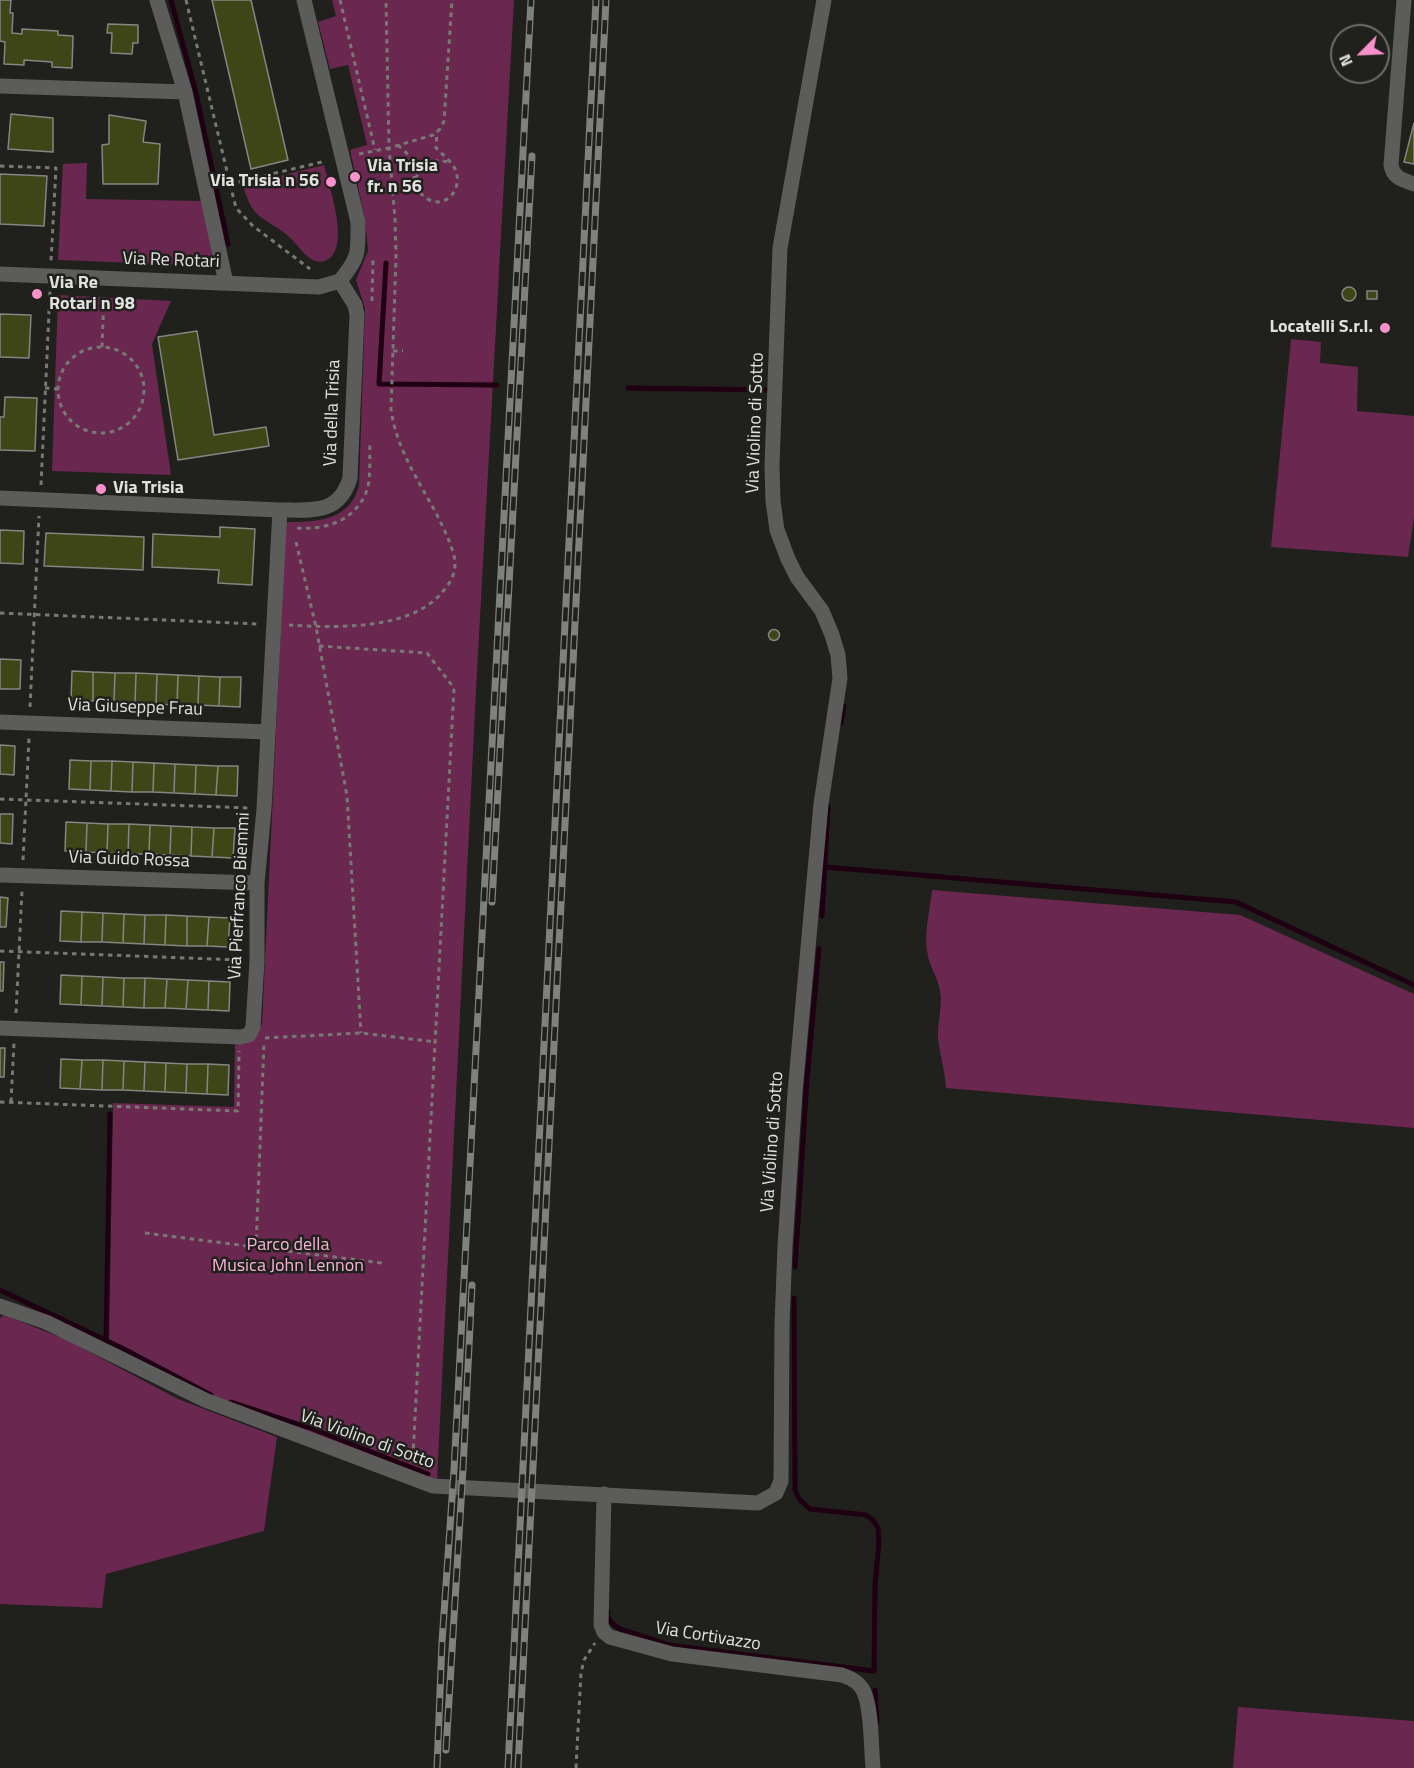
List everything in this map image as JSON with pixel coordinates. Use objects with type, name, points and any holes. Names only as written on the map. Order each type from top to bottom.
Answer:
[{"type":"street","points":[[157,0],[185,92],[226,283]]},
{"type":"street","points":[[304,0],[358,222],[358,252],[355,264],[335,283]]},
{"type":"street","name":"Via Violino di Sotto","points":[[0,1306],[46,1322],[214,1404],[433,1486],[758,1503],[776,1493],[782,1481],[784,1257],[795,1092],[821,804],[840,678],[838,655],[822,611],[797,577],[777,530],[772,465],[780,248],[824,0]]},
{"type":"street","points":[[1404,0],[1391,165],[1392,171],[1398,178],[1414,183]]},
{"type":"street","points":[[0,86],[185,92]]},
{"type":"street","name":"Via Re Rotari","points":[[0,274],[318,287],[335,283]]},
{"type":"street","name":"Via della Trisia","points":[[0,498],[280,510],[314,510],[329,507],[347,490],[350,478],[357,315],[355,305],[335,283]]},
{"type":"street","name":"Via Pierfranco Biemmi","points":[[254,1027],[257,883],[264,809],[280,510]]},
{"type":"street","name":"Via Giuseppe Frau","points":[[0,722],[268,732]]},
{"type":"street","name":"Via Guido Rossa","points":[[0,875],[257,883]]},
{"type":"street","points":[[8,1028],[240,1037],[249,1035],[254,1027]]},
{"type":"street","points":[[604,1494],[601,1625],[604,1632]]},
{"type":"street","name":"Via Cortivazzo","points":[[604,1632],[610,1637],[672,1654],[842,1675],[852,1679],[863,1690],[868,1704],[873,1768]]},
{"type":"path","points":[[186,0],[236,208],[253,226],[335,283]]},
{"type":"path","points":[[340,0],[375,150]]},
{"type":"path","points":[[386,0],[389,148]]},
{"type":"path","points":[[230,184],[389,148],[437,132],[444,121],[446,106],[452,0]]},
{"type":"path","points":[[398,145],[409,156],[417,189],[424,198],[443,202],[456,190],[457,180],[455,169],[436,148],[437,132]]},
{"type":"path","points":[[415,181],[417,172],[423,165],[431,161],[449,162]]},
{"type":"path","points":[[0,166],[56,168],[19,951],[8,1028],[11,1102]]},
{"type":"path","points":[[372,309],[373,249]]},
{"type":"path","points":[[102,347],[104,278]]},
{"type":"path","points":[[102,347],[121,352],[135,364],[140,372],[144,390],[138,412],[131,421],[122,428],[100,433],[79,427],[70,420],[59,400],[58,388],[63,370],[75,356],[93,348],[102,347]]},
{"type":"path","points":[[393,351],[403,351]]},
{"type":"path","points":[[45,388],[58,388]]},
{"type":"path","points":[[292,528],[313,529],[330,526],[345,518],[357,507],[366,493],[370,439]]},
{"type":"path","points":[[295,539],[320,646],[347,796],[361,1033]]},
{"type":"path","points":[[320,646],[427,654],[454,688],[413,1455]]},
{"type":"path","points":[[0,799],[264,809]]},
{"type":"path","points":[[0,951],[256,961]]},
{"type":"path","points":[[254,1027],[264,1038],[256,1248]]},
{"type":"path","points":[[264,1038],[361,1033],[436,1042]]},
{"type":"path","points":[[0,1102],[238,1111],[240,1037]]},
{"type":"path","points":[[145,1233],[382,1263]]},
{"type":"path","points":[[576,1768],[581,1673],[584,1660],[604,1632]]},
{"type":"green space","name":"Parco della Musica John Lennon","points":[[332,0],[514,0],[476,690],[437,1480],[212,1398],[109,1346],[113,1103],[234,1107],[235,1045],[253,1039],[262,1024],[286,522],[320,520],[340,513],[354,498],[359,486],[365,308],[356,280],[368,251],[365,218],[350,150],[367,145],[348,65],[330,69],[318,22],[336,16]]},
{"type":"green space","points":[[87,163],[86,199],[203,201],[214,266],[58,260],[63,164]]},
{"type":"green space","points":[[324,165],[336,213],[338,240],[330,258],[320,262],[309,258],[287,235],[254,211],[243,185]]},
{"type":"green space","points":[[58,295],[171,301],[152,344],[171,475],[52,471]]},
{"type":"green space","points":[[1291,339],[1321,342],[1320,363],[1358,367],[1357,411],[1414,416],[1414,518],[1408,557],[1271,547]]},
{"type":"green space","points":[[932,890],[1240,915],[1414,994],[1414,1128],[946,1088],[938,1038],[940,991],[927,948]]},
{"type":"green space","points":[[4,1315],[67,1340],[178,1399],[277,1437],[264,1531],[106,1574],[102,1608],[0,1604],[0,1318]]},
{"type":"green space","points":[[1238,1707],[1414,1721],[1414,1768],[1233,1768]]},
{"type":"building","points":[[0,0],[11,0],[12,33],[22,34],[22,29],[58,31],[58,35],[73,36],[72,68],[52,67],[52,62],[24,60],[24,65],[4,64],[5,42],[0,41]]},
{"type":"building","points":[[212,0],[251,0],[288,160],[251,169]]},
{"type":"building","points":[[108,24],[138,25],[138,43],[133,43],[132,54],[111,53],[112,33],[107,33]]},
{"type":"building","points":[[11,114],[53,118],[53,152],[8,149]]},
{"type":"building","points":[[109,115],[146,121],[143,142],[160,144],[158,184],[103,184],[102,145],[109,144]]},
{"type":"building","points":[[1414,123],[1414,164],[1404,162]]},
{"type":"building","points":[[0,174],[47,176],[44,226],[0,224]]},
{"type":"building","points":[[1349,287],[1354,289],[1356,294],[1354,299],[1349,301],[1344,299],[1342,294],[1344,289]]},
{"type":"building","points":[[1367,291],[1377,291],[1377,299],[1367,299]]},
{"type":"building","points":[[0,314],[31,315],[29,358],[0,357]]},
{"type":"building","points":[[197,331],[214,435],[266,427],[269,446],[178,460],[158,337]]},
{"type":"building","points":[[5,397],[37,398],[35,451],[0,450],[0,417],[4,417]]},
{"type":"building","points":[[220,527],[255,529],[252,585],[218,583],[219,570],[152,567],[153,534],[220,537]]},
{"type":"building","points":[[0,530],[24,531],[23,564],[0,563]]},
{"type":"building","points":[[46,533],[144,537],[143,570],[44,566]]},
{"type":"building","points":[[774,629],[780,635],[774,641],[768,635]]},
{"type":"building","points":[[0,659],[21,660],[20,689],[0,689]]},
{"type":"building","points":[[72,671],[93,672],[93,701],[71,701]]},
{"type":"building","points":[[93,672],[115,673],[114,702],[93,701]]},
{"type":"building","points":[[115,673],[136,673],[135,703],[114,702]]},
{"type":"building","points":[[136,673],[157,674],[156,704],[135,703]]},
{"type":"building","points":[[157,674],[178,675],[177,705],[156,704]]},
{"type":"building","points":[[178,675],[199,676],[198,705],[177,705]]},
{"type":"building","points":[[199,676],[220,677],[219,706],[198,705]]},
{"type":"building","points":[[220,677],[241,677],[240,707],[219,706]]},
{"type":"building","points":[[0,745],[15,746],[14,775],[0,774]]},
{"type":"building","points":[[70,760],[91,761],[90,790],[69,789]]},
{"type":"building","points":[[91,761],[112,761],[111,791],[90,790]]},
{"type":"building","points":[[112,761],[133,762],[132,792],[111,791]]},
{"type":"building","points":[[133,762],[154,763],[153,792],[132,792]]},
{"type":"building","points":[[154,763],[175,764],[174,793],[153,792]]},
{"type":"building","points":[[175,764],[196,765],[195,794],[174,793]]},
{"type":"building","points":[[196,765],[218,766],[216,795],[195,794]]},
{"type":"building","points":[[218,766],[238,766],[237,796],[216,795]]},
{"type":"building","points":[[0,814],[13,814],[12,844],[0,843]]},
{"type":"building","points":[[66,822],[87,823],[86,852],[65,851]]},
{"type":"building","points":[[87,823],[108,824],[107,853],[86,852]]},
{"type":"building","points":[[108,824],[129,824],[128,854],[107,853]]},
{"type":"building","points":[[129,824],[150,825],[149,854],[128,854]]},
{"type":"building","points":[[150,825],[171,826],[170,855],[149,854]]},
{"type":"building","points":[[171,826],[192,827],[191,856],[170,855]]},
{"type":"building","points":[[192,827],[214,828],[212,857],[191,856]]},
{"type":"building","points":[[214,828],[235,828],[233,858],[212,857]]},
{"type":"building","points":[[0,897],[8,898],[6,927],[0,927]]},
{"type":"building","points":[[61,911],[82,912],[81,942],[60,941]]},
{"type":"building","points":[[82,912],[103,913],[102,942],[81,942]]},
{"type":"building","points":[[103,913],[124,914],[123,943],[102,942]]},
{"type":"building","points":[[124,914],[145,915],[144,944],[123,943]]},
{"type":"building","points":[[145,915],[166,915],[165,945],[144,944]]},
{"type":"building","points":[[166,915],[187,916],[187,946],[165,945]]},
{"type":"building","points":[[187,916],[209,917],[207,946],[187,946]]},
{"type":"building","points":[[209,917],[230,918],[228,947],[207,946]]},
{"type":"building","points":[[0,962],[4,962],[3,991],[0,991]]},
{"type":"building","points":[[61,975],[82,976],[81,1005],[60,1004]]},
{"type":"building","points":[[82,976],[103,977],[102,1006],[81,1005]]},
{"type":"building","points":[[103,977],[124,978],[123,1007],[102,1006]]},
{"type":"building","points":[[124,978],[145,978],[144,1008],[123,1007]]},
{"type":"building","points":[[145,978],[167,979],[165,1008],[144,1008]]},
{"type":"building","points":[[167,979],[188,980],[186,1009],[165,1008]]},
{"type":"building","points":[[188,980],[209,981],[208,1010],[186,1009]]},
{"type":"building","points":[[209,981],[230,982],[229,1011],[208,1010]]},
{"type":"building","points":[[0,1048],[5,1048],[4,1077],[0,1077]]},
{"type":"building","points":[[61,1059],[82,1060],[80,1089],[60,1088]]},
{"type":"building","points":[[82,1060],[103,1060],[102,1090],[80,1089]]},
{"type":"building","points":[[103,1060],[124,1061],[123,1090],[102,1090]]},
{"type":"building","points":[[124,1061],[145,1062],[144,1091],[123,1090]]},
{"type":"building","points":[[145,1062],[166,1063],[165,1092],[144,1091]]},
{"type":"building","points":[[166,1063],[187,1064],[186,1093],[165,1092]]},
{"type":"building","points":[[187,1064],[208,1064],[207,1094],[186,1093]]},
{"type":"building","points":[[208,1064],[229,1065],[228,1095],[207,1094]]},
{"type":"waterway","points":[[171,0],[196,93],[228,244]]},
{"type":"waterway","points":[[386,263],[379,384],[497,385]]},
{"type":"waterway","points":[[628,388],[772,390]]},
{"type":"waterway","points":[[841,723],[844,706]]},
{"type":"waterway","points":[[822,916],[828,807]]},
{"type":"waterway","points":[[825,867],[1236,902],[1414,985]]},
{"type":"waterway","points":[[795,1267],[807,1079],[819,949]]},
{"type":"waterway","points":[[106,1341],[110,1114]]},
{"type":"waterway","points":[[0,1290],[122,1348],[211,1395]]},
{"type":"waterway","points":[[608,1612],[607,1616],[620,1629],[669,1645],[874,1671],[878,1528],[866,1515],[810,1509],[800,1500],[795,1490],[794,1298]]},
{"type":"waterway","points":[[231,1402],[313,1429],[428,1474]]},
{"type":"waterway","points":[[875,1690],[877,1722]]},
{"type":"railway","points":[[437,1768],[531,0]]},
{"type":"railway","points":[[508,1768],[596,0]]},
{"type":"railway","points":[[518,1768],[606,0]]},
{"type":"railway","points":[[492,902],[532,156]]},
{"type":"railway","points":[[446,1750],[472,1285]]},
{"type":"place","name":"Via Trisia fr. n 56","points":[[355,177]]},
{"type":"place","name":"Via Trisia n 56","points":[[331,182]]},
{"type":"place","name":"Via Re Rotari n 98","points":[[37,294]]},
{"type":"place","name":"Locatelli S.r.l.","points":[[1385,328]]},
{"type":"place","name":"Via Trisia","points":[[101,489]]}]
